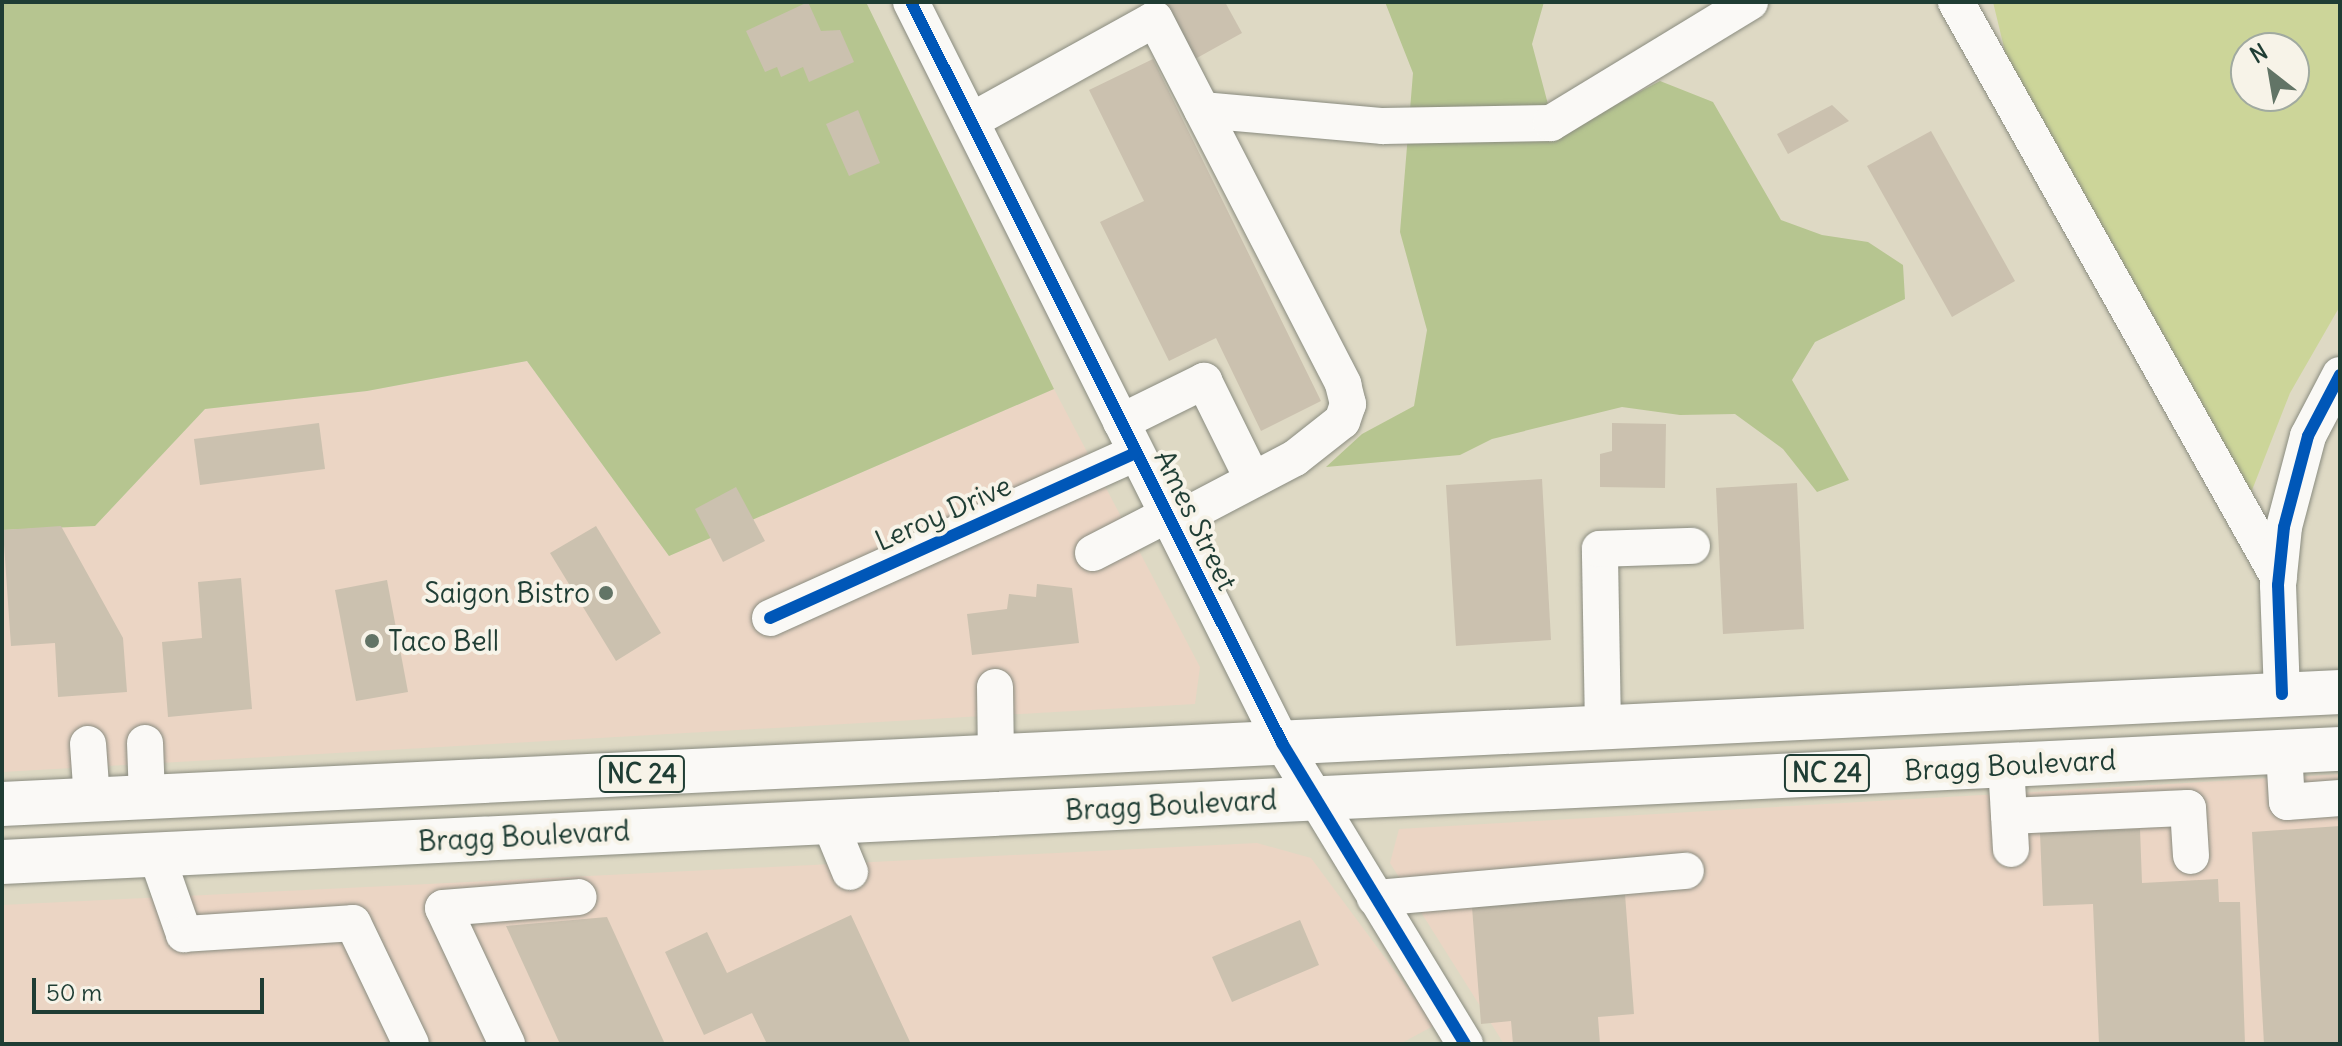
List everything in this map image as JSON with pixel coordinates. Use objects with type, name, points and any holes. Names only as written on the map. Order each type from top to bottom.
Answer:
[{"type":"main road","name":"Bragg Boulevard","points":[[2,804],[2340,692]]},
{"type":"main road","name":"Bragg Boulevard","points":[[2,862],[2340,749]]},
{"type":"street","name":"Ames Street","points":[[911,2],[1282,743],[1465,1044]]},
{"type":"street","points":[[1202,110],[1383,126],[1551,123],[1750,2]]},
{"type":"street","points":[[1956,2],[2279,578]]},
{"type":"street","points":[[971,121],[1155,19],[1343,384],[1348,404],[1342,421],[1295,458],[1093,553]]},
{"type":"street","points":[[2282,694],[2279,578],[2297,467],[2340,375]]},
{"type":"street","name":"Leroy Drive","points":[[770,618],[1129,438],[1204,381],[1253,480]]},
{"type":"street","points":[[1603,728],[1600,549],[1692,546]]},
{"type":"street","points":[[995,687],[996,757]]},
{"type":"street","points":[[145,743],[147,798]]},
{"type":"street","points":[[88,744],[92,800]]},
{"type":"street","points":[[2284,752],[2287,802],[2340,798]]},
{"type":"street","points":[[2006,765],[2010,832],[2188,808],[2191,856]]},
{"type":"street","points":[[829,821],[850,872]]},
{"type":"street","points":[[156,854],[184,934],[353,923],[411,1044]]},
{"type":"street","points":[[1375,898],[1686,871]]},
{"type":"street","points":[[507,1044],[443,908],[579,897]]},
{"type":"shaded area","points":[[527,361],[669,556],[1054,389],[1200,667],[1195,704],[2,772],[2,530],[95,526],[205,409],[367,391]]},
{"type":"shaded area","points":[[2340,774],[2340,1044],[1504,1044],[1390,863],[1399,829]]},
{"type":"shaded area","points":[[1257,843],[1311,858],[1435,1025],[1400,1044],[2,1044],[2,905]]},
{"type":"green space","points":[[2,2],[866,2],[1054,389],[669,556],[527,361],[367,391],[205,409],[95,526],[2,530]]},
{"type":"green space","points":[[1385,2],[1544,2],[1532,44],[1549,108],[1588,119],[1660,81],[1713,102],[1781,220],[1822,235],[1868,242],[1903,265],[1905,299],[1815,342],[1792,380],[1849,480],[1817,492],[1783,449],[1735,414],[1680,415],[1622,407],[1492,439],[1460,455],[1326,467],[1362,434],[1414,406],[1427,330],[1400,232],[1413,73]]},
{"type":"green space","points":[[1993,2],[2340,2],[2340,306],[2290,393],[2247,503],[2008,64]]},
{"type":"building","points":[[808,2],[821,31],[840,30],[854,62],[809,82],[803,67],[781,77],[777,67],[765,72],[746,31]]},
{"type":"building","points":[[1165,2],[1225,2],[1242,33],[1195,59]]},
{"type":"building","points":[[1153,59],[1321,401],[1261,431],[1216,338],[1169,361],[1100,222],[1144,201],[1089,90]]},
{"type":"building","points":[[1832,105],[1849,121],[1788,154],[1777,134]]},
{"type":"building","points":[[858,110],[880,163],[849,176],[826,124]]},
{"type":"building","points":[[1931,131],[2015,281],[1952,317],[1867,166]]},
{"type":"building","points":[[319,423],[325,469],[200,485],[194,439]]},
{"type":"building","points":[[1612,423],[1666,424],[1665,488],[1600,487],[1600,454],[1612,451]]},
{"type":"building","points":[[1542,479],[1551,640],[1456,646],[1446,485]]},
{"type":"building","points":[[1797,483],[1804,629],[1723,634],[1716,488]]},
{"type":"building","points":[[736,487],[765,541],[723,562],[695,509]]},
{"type":"building","points":[[61,526],[123,638],[127,692],[58,697],[55,643],[11,646],[3,530]]},
{"type":"building","name":"Saigon Bistro","points":[[596,526],[661,633],[616,661],[550,553]]},
{"type":"building","points":[[241,578],[252,709],[168,717],[162,642],[202,638],[198,582]]},
{"type":"building","name":"Taco Bell","points":[[387,580],[408,692],[356,701],[335,590]]},
{"type":"building","points":[[1037,584],[1072,588],[1079,643],[972,655],[967,614],[1007,609],[1009,594],[1036,597]]},
{"type":"building","points":[[2340,826],[2340,1044],[2264,1044],[2252,832]]},
{"type":"building","points":[[2140,829],[2142,883],[2218,879],[2219,902],[2240,902],[2245,1044],[2099,1044],[2093,904],[2043,906],[2040,833]]},
{"type":"building","points":[[1625,894],[1634,1014],[1598,1017],[1600,1044],[1513,1044],[1511,1021],[1481,1024],[1472,907]]},
{"type":"building","points":[[851,915],[911,1044],[767,1044],[752,1013],[704,1035],[665,952],[707,932],[727,973]]},
{"type":"building","points":[[607,917],[665,1044],[560,1044],[506,926]]},
{"type":"building","points":[[1300,920],[1319,965],[1232,1002],[1212,957]]},
{"type":"cycle path","points":[[911,2],[1282,743],[1465,1044]]},
{"type":"cycle path","points":[[2282,694],[2278,585],[2284,527],[2308,436],[2340,375]]},
{"type":"cycle path","points":[[770,618],[1136,453]]},
{"type":"place","name":"Saigon Bistro","points":[[606,593]]},
{"type":"place","name":"Taco Bell","points":[[372,641]]}]
